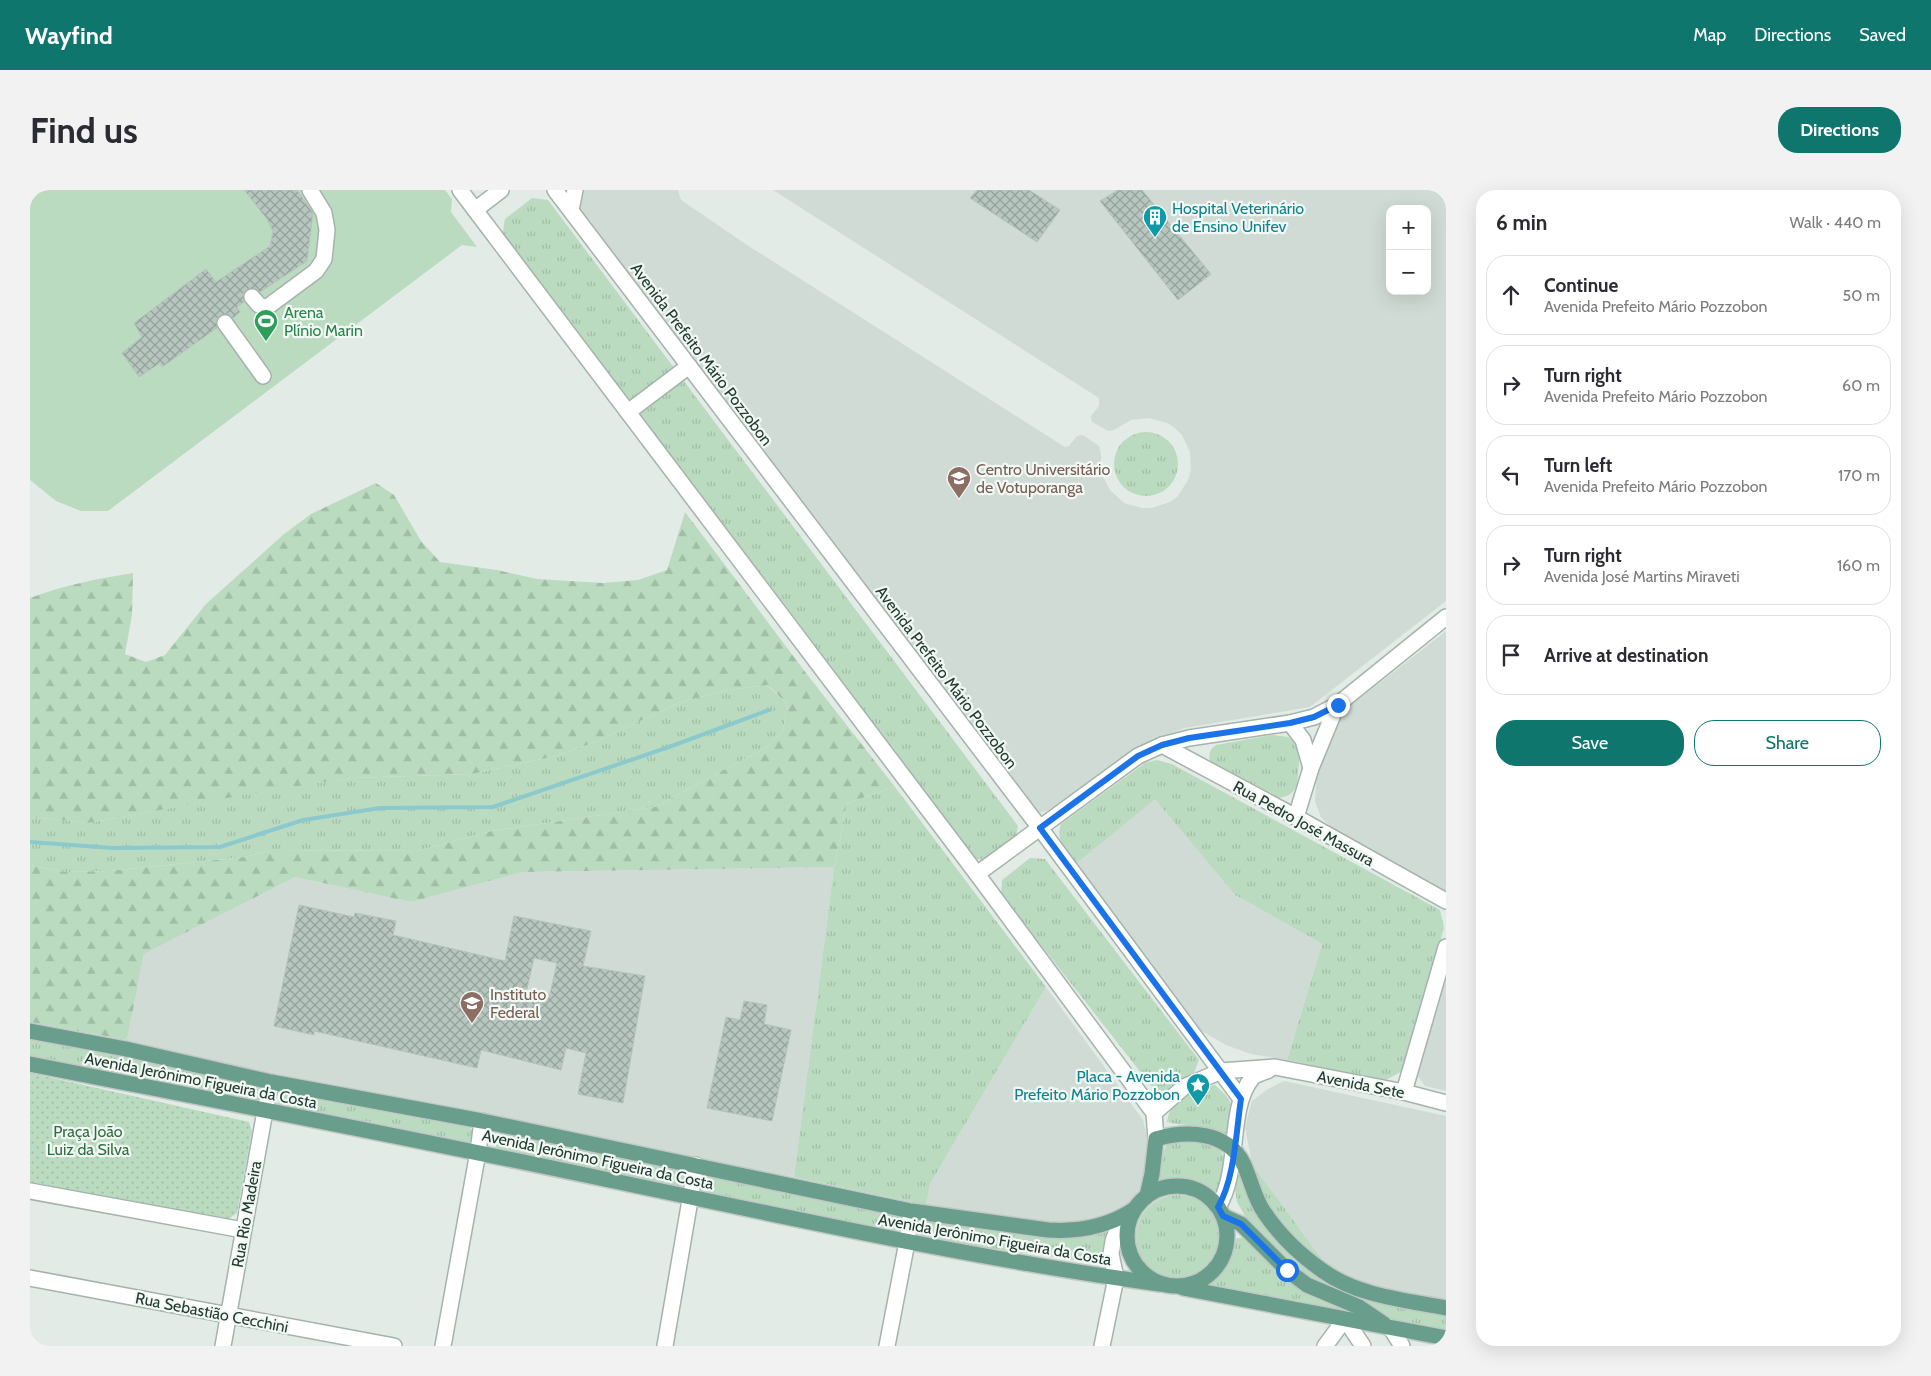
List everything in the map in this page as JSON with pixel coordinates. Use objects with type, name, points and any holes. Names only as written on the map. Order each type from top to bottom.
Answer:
[{"type":"main road","name":"Avenida Jerônimo Figueira da Costa","points":[[30,1031],[126,1049],[272,1082],[482,1121],[911,1211],[1048,1230],[1070,1231],[1097,1226],[1131,1216]]},
{"type":"main road","name":"Avenida Jerônimo Figueira da Costa","points":[[30,1064],[478,1152],[907,1242],[1160,1284]]},
{"type":"main road","points":[[1446,1308],[1388,1298],[1352,1287],[1324,1272],[1289,1244],[1263,1211],[1242,1160],[1223,1142],[1194,1133],[1181,1133],[1156,1138],[1152,1174],[1147,1196],[1131,1216],[1126,1239],[1131,1258],[1143,1274],[1160,1284],[1446,1338]]},
{"type":"main road","points":[[1147,1196],[1165,1188],[1185,1187],[1203,1194],[1220,1211],[1241,1224],[1287,1270],[1307,1284],[1359,1307],[1390,1328]]},
{"type":"main road","points":[[1180,1287],[1198,1282],[1214,1271],[1220,1263],[1224,1254],[1227,1235],[1220,1211]]},
{"type":"street","points":[[252,297],[259,305],[266,308],[316,271],[324,259],[327,230],[324,213],[310,190]]},
{"type":"street","points":[[460,190],[977,874],[1154,1113],[1156,1138]]},
{"type":"street","points":[[475,210],[501,190]]},
{"type":"street","name":"Avenida Prefeito Mário Pozzobon","points":[[555,190],[1040,828],[1241,1099]]},
{"type":"street","points":[[570,210],[575,190]]},
{"type":"street","points":[[225,323],[264,376]]},
{"type":"street","points":[[628,412],[689,366]]},
{"type":"street","points":[[977,874],[1138,756],[1162,745],[1189,738],[1290,723],[1314,717],[1338,705],[1446,617]]},
{"type":"street","points":[[1296,817],[1311,768],[1338,705]]},
{"type":"street","points":[[1290,723],[1303,740],[1311,768]]},
{"type":"street","name":"Rua Pedro José Massura","points":[[1162,745],[1446,901]]},
{"type":"street","points":[[1404,1092],[1446,947]]},
{"type":"street","points":[[1220,1211],[1230,1176],[1241,1099],[1253,1077],[1276,1067]]},
{"type":"street","name":"Avenida Sete","points":[[1154,1113],[1184,1087],[1221,1071],[1276,1067],[1404,1092],[1446,1103]]},
{"type":"street","name":"Rua Rio Madeira","points":[[223,1346],[264,1110],[272,1082]]},
{"type":"street","points":[[443,1346],[482,1121]]},
{"type":"street","points":[[665,1346],[696,1165]]},
{"type":"street","points":[[30,1191],[243,1230]]},
{"type":"street","points":[[887,1346],[911,1211]]},
{"type":"street","points":[[1102,1346],[1116,1278],[1111,1254],[1113,1241],[1118,1228],[1131,1216]]},
{"type":"street","name":"Rua Sebastião Cecchini","points":[[30,1278],[394,1346]]},
{"type":"street","points":[[1325,1346],[1344,1319],[1364,1346]]},
{"type":"street","points":[[1390,1328],[1402,1346]]},
{"type":"shaded area","name":"Centro Universitário de Votuporanga","points":[[565,190],[678,190],[681,200],[750,247],[1065,447],[1069,446],[1077,436],[1083,435],[1099,446],[1101,473],[1110,490],[1124,503],[1142,508],[1152,508],[1170,502],[1178,496],[1191,471],[1190,452],[1182,435],[1175,428],[1167,423],[1149,418],[1131,420],[1114,430],[1108,431],[1092,422],[1091,416],[1099,406],[1099,398],[773,190],[1446,190],[1446,601],[1310,707],[1185,728],[1147,742],[1052,810],[1040,812],[1031,806]]},
{"type":"shaded area","points":[[1446,631],[1446,892],[1341,837],[1321,817],[1315,801],[1317,770],[1338,721],[1350,706]]},
{"type":"shaded area","points":[[1155,798],[1235,895],[1322,944],[1287,1060],[1251,1054],[1226,1045],[1193,1026],[1076,864]]},
{"type":"shaded area","name":"Instituto Federal","points":[[834,867],[794,1177],[271,1073],[127,1040],[144,954],[295,877],[411,902],[523,872]]},
{"type":"shaded area","points":[[1446,976],[1446,1091],[1425,1086],[1418,1076]]},
{"type":"shaded area","points":[[1046,987],[1143,1120],[1147,1137],[1144,1172],[1139,1190],[1125,1209],[1083,1226],[1026,1221],[926,1205],[930,1184]]},
{"type":"shaded area","points":[[1284,1081],[1446,1116],[1446,1302],[1355,1283],[1330,1270],[1252,1164],[1245,1127],[1252,1101],[1268,1089]]},
{"type":"green space","name":"Arena Plínio Marin","points":[[30,190],[244,190],[267,219],[273,232],[270,246],[216,282],[206,269],[134,323],[142,337],[122,353],[139,377],[160,363],[162,367],[239,313],[237,307],[307,261],[313,213],[297,190],[445,190],[452,199],[451,212],[477,247],[462,245],[108,511],[81,511],[56,501],[30,480]]},
{"type":"green space","points":[[532,198],[548,200],[1018,826],[1015,841],[987,860],[971,858],[502,236],[505,219]]},
{"type":"green space","points":[[1146,432],[1158,434],[1169,441],[1176,452],[1178,464],[1176,476],[1169,487],[1158,494],[1146,496],[1134,494],[1123,487],[1116,476],[1114,464],[1116,452],[1123,441],[1134,434]]},
{"type":"green space","points":[[376,483],[394,495],[421,541],[440,562],[497,570],[537,579],[603,583],[638,580],[667,570],[685,512],[806,673],[895,787],[847,803],[834,867],[523,872],[411,902],[295,877],[144,954],[127,1040],[30,1022],[30,865],[64,872],[109,871],[245,857],[274,850],[417,851],[492,831],[655,807],[765,748],[783,732],[787,704],[768,685],[728,690],[678,703],[598,741],[556,756],[472,774],[352,778],[271,790],[88,823],[30,817],[30,598],[68,586],[133,573],[132,615],[125,654],[146,662],[165,655],[206,604],[284,534],[311,514]]},
{"type":"green space","points":[[767,685],[787,704],[783,732],[765,748],[655,807],[492,831],[417,851],[274,850],[245,857],[109,871],[64,872],[30,865],[30,817],[89,823],[271,789],[352,778],[472,774],[556,756],[598,741],[678,703],[728,690]]},
{"type":"green space","points":[[1272,735],[1288,737],[1295,745],[1299,754],[1297,784],[1294,791],[1287,796],[1277,798],[1210,761],[1210,752],[1216,745]]},
{"type":"green space","points":[[1156,760],[1172,764],[1440,910],[1444,928],[1404,1070],[1386,1080],[1287,1060],[1322,944],[1235,895],[1155,799],[1076,864],[1060,841],[1061,824],[1145,763]]},
{"type":"green space","points":[[895,787],[1046,987],[930,1184],[926,1205],[794,1177],[834,867],[847,803]]},
{"type":"green space","points":[[1030,858],[1045,859],[1199,1060],[1192,1078],[1168,1092],[1156,1092],[1001,894],[1002,880]]},
{"type":"green space","points":[[30,1038],[256,1084],[261,1091],[259,1100],[251,1103],[30,1059]]},
{"type":"green space","name":"Praça João Luiz da Silva","points":[[30,1073],[249,1122],[252,1131],[237,1213],[227,1220],[30,1184]]},
{"type":"green space","points":[[1215,1085],[1227,1097],[1232,1107],[1229,1136],[1226,1137],[1211,1130],[1192,1125],[1167,1122],[1173,1106],[1184,1095],[1191,1091]]},
{"type":"green space","points":[[288,1089],[468,1126],[474,1132],[473,1141],[466,1145],[284,1109],[278,1104],[281,1094]]},
{"type":"green space","points":[[503,1131],[680,1167],[688,1174],[685,1185],[675,1187],[502,1153],[496,1147],[497,1136]]},
{"type":"green space","points":[[1196,1139],[1216,1146],[1224,1159],[1223,1179],[1213,1196],[1190,1182],[1173,1181],[1159,1183],[1161,1161],[1169,1140]]},
{"type":"green space","points":[[1252,1164],[1330,1270],[1307,1254],[1287,1231],[1261,1195]]},
{"type":"green space","points":[[1238,1170],[1242,1171],[1305,1266],[1446,1312],[1446,1334],[1392,1323],[1372,1307],[1334,1293],[1289,1265],[1245,1216],[1237,1202],[1234,1182]]},
{"type":"green space","points":[[715,1174],[897,1213],[903,1221],[901,1230],[893,1235],[713,1196],[706,1189],[708,1177]]},
{"type":"green space","points":[[1178,1195],[1194,1198],[1208,1207],[1217,1221],[1220,1237],[1217,1253],[1208,1267],[1194,1276],[1178,1279],[1162,1276],[1148,1267],[1139,1253],[1136,1237],[1139,1221],[1148,1207],[1162,1198]]},
{"type":"green space","points":[[928,1219],[1023,1232],[1056,1239],[1085,1235],[1104,1229],[1108,1232],[1103,1245],[1102,1260],[1099,1263],[928,1240],[920,1234],[921,1225]]},
{"type":"green space","points":[[1244,1238],[1291,1283],[1309,1295],[1353,1314],[1211,1288],[1209,1285],[1226,1265],[1232,1254],[1234,1240]]},
{"type":"building","points":[[244,190],[297,190],[313,213],[307,261],[260,292],[255,288],[246,290],[243,294],[244,302],[237,307],[240,312],[233,318],[228,314],[220,315],[216,320],[217,328],[162,367],[160,363],[139,377],[122,353],[142,337],[134,323],[206,269],[216,282],[270,246],[273,232],[267,219]]},
{"type":"building","points":[[977,190],[1029,190],[1060,210],[1037,242],[970,198]]},
{"type":"building","name":"Hospital Veterinário de Ensino Unifev","points":[[1118,190],[1142,190],[1211,274],[1178,300],[1100,201]]},
{"type":"building","points":[[299,905],[354,917],[355,913],[396,921],[393,935],[505,961],[514,916],[591,931],[583,966],[645,976],[623,1103],[578,1094],[586,1053],[566,1048],[561,1070],[481,1050],[477,1068],[314,1031],[314,1035],[274,1026]],"holes":[[[534,958],[557,963],[549,998],[526,993]]]},
{"type":"building","points":[[744,1001],[767,1005],[764,1024],[791,1030],[772,1121],[707,1108],[726,1017],[740,1020]]},
{"type":"waterway","points":[[30,842],[113,848],[220,847],[303,820],[380,808],[493,807],[669,747],[769,710]]},
{"type":"place","name":"Hospital Veterinário de Ensino Unifev","points":[[1155,238]]},
{"type":"place","name":"Arena Plínio Marin","points":[[266,342]]},
{"type":"place","name":"Centro Universitário de Votuporanga","points":[[959,499]]},
{"type":"place","name":"Instituto Federal","points":[[472,1024]]},
{"type":"place","name":"Placa - Avenida Prefeito Mário Pozzobon","points":[[1198,1106]]},
{"type":"route","points":[[1287,1270],[1241,1224],[1223,1216],[1218,1207],[1223,1199],[1230,1176],[1241,1099],[1040,828],[1138,756],[1162,745],[1189,738],[1290,723],[1314,717],[1338,705]]}]
